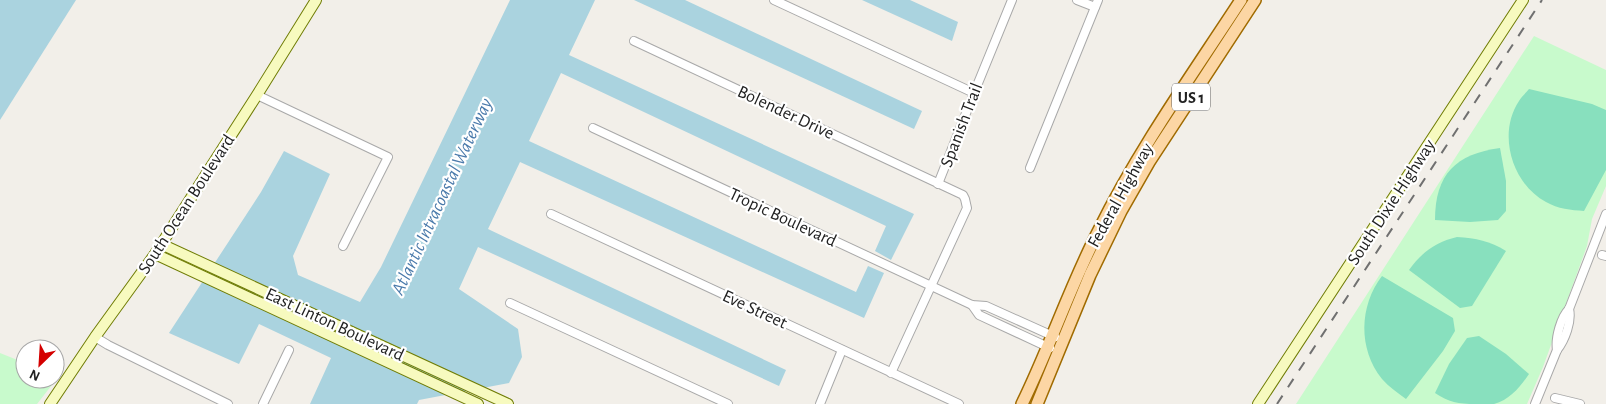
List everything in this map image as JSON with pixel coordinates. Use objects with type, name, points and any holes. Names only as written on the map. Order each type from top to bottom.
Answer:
[{"type":"main road","name":"South Ocean Boulevard","points":[[50,404],[95,337],[155,254],[257,96],[316,0]]},
{"type":"main road","name":"Federal Highway","points":[[1037,404],[1090,248],[1140,155],[1241,0]]},
{"type":"main road","name":"Federal Highway","points":[[1022,404],[1056,344],[1115,222],[1149,162],[1254,0]]},
{"type":"main road","name":"South Dixie Highway","points":[[1258,404],[1523,0]]},
{"type":"main road","points":[[1111,207],[1115,222]]},
{"type":"main road","name":"East Linton Boulevard","points":[[161,244],[508,404]]},
{"type":"main road","name":"East Linton Boulevard","points":[[155,254],[478,404]]},
{"type":"street","points":[[774,0],[974,93]]},
{"type":"street","points":[[1002,0],[1012,2]]},
{"type":"street","points":[[1030,168],[1097,4],[1077,0]]},
{"type":"street","name":"Spanish Trail","points":[[891,373],[967,208],[963,195],[938,184],[1012,2]]},
{"type":"street","name":"Bolender Drive","points":[[634,41],[938,184]]},
{"type":"street","points":[[257,96],[388,157],[343,246]]},
{"type":"street","name":"Tropic Boulevard","points":[[593,128],[972,305],[986,306],[1056,344]]},
{"type":"street","name":"Eve Street","points":[[552,214],[959,404]]},
{"type":"street","points":[[1535,404],[1556,350],[1561,344],[1568,327],[1569,308],[1606,214]]},
{"type":"street","points":[[510,302],[728,404]]},
{"type":"street","name":"Tropic Boulevard","points":[[972,305],[979,315],[1056,344]]},
{"type":"street","points":[[95,337],[228,404]]},
{"type":"street","points":[[264,404],[289,350]]},
{"type":"street","points":[[820,404],[842,350]]},
{"type":"street","points":[[1555,398],[1580,404]]},
{"type":"green space","points":[[1534,36],[1606,70],[1606,186],[1592,219],[1587,246],[1543,367],[1527,404],[1296,404]]},
{"type":"green space","points":[[1529,89],[1592,104],[1606,110],[1606,170],[1584,211],[1560,208],[1546,202],[1534,194],[1524,183],[1517,171],[1509,143],[1509,128],[1512,114],[1521,98]]},
{"type":"green space","points":[[1500,148],[1506,181],[1506,211],[1498,220],[1470,222],[1435,220],[1439,190],[1451,169],[1471,155]]},
{"type":"green space","points":[[1457,237],[1483,241],[1506,251],[1472,306],[1460,308],[1409,270],[1430,249],[1442,242]]},
{"type":"green space","points":[[1382,276],[1453,318],[1455,331],[1443,351],[1406,399],[1382,379],[1374,367],[1365,341],[1364,328],[1369,301],[1374,288]]},
{"type":"green space","points":[[1479,336],[1506,354],[1529,374],[1510,396],[1494,404],[1459,403],[1444,399],[1435,393],[1449,364],[1467,338]]},
{"type":"green space","points":[[0,353],[15,359],[15,389],[49,389],[37,404],[0,404]]},
{"type":"water","points":[[0,0],[76,0],[0,120]]},
{"type":"water","name":"Atlantic Intracoastal Waterway","points":[[510,0],[595,0],[569,55],[914,214],[891,260],[875,251],[886,226],[561,73],[529,141],[856,292],[868,266],[884,273],[864,318],[520,162],[488,229],[786,370],[779,386],[478,247],[459,289],[518,329],[522,357],[509,383],[419,400],[417,404],[310,404],[331,358],[259,324],[239,364],[169,333],[261,192],[284,151],[330,174],[293,256],[298,275],[360,302],[381,267]]},
{"type":"water","points":[[634,0],[685,0],[922,111],[914,129]]},
{"type":"water","points":[[862,0],[910,0],[958,22],[952,41]]},
{"type":"railway","points":[[1277,404],[1542,0]]}]
